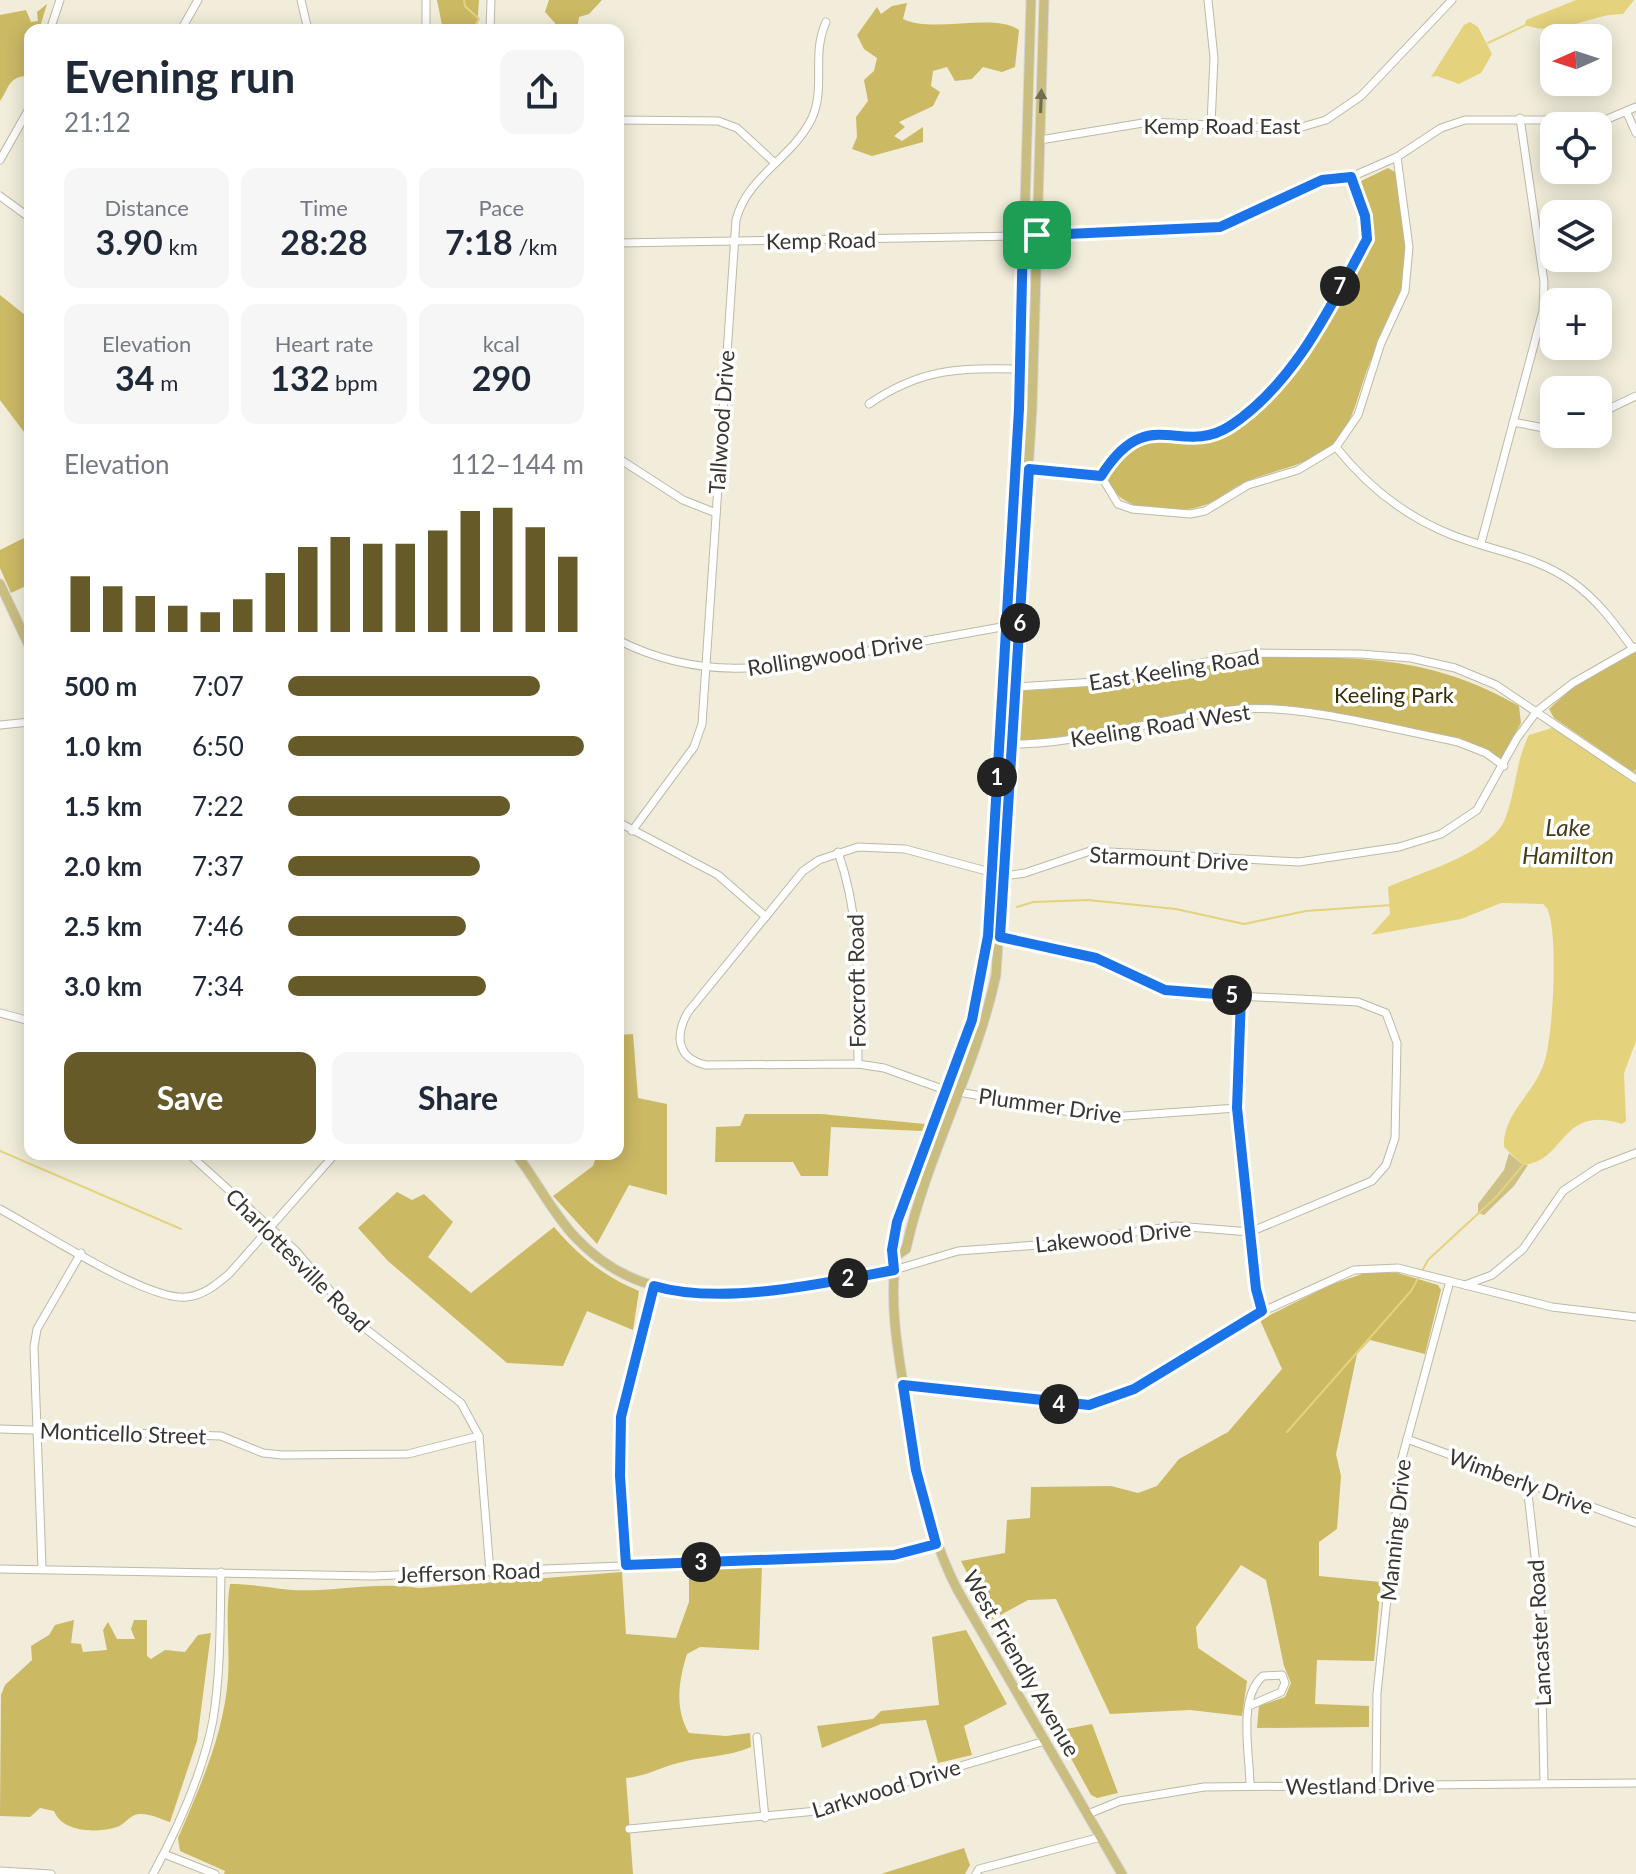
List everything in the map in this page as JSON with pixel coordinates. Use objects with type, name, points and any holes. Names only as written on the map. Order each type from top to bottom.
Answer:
[{"type":"main road","name":"West Friendly Avenue","points":[[1031,0],[1020,369],[1007,626],[983,973],[972,1020],[897,1222],[892,1250],[894,1310],[916,1470],[936,1544],[955,1586],[1122,1874]]},
{"type":"main road","name":"West Friendly Avenue","points":[[894,1270],[896,1256],[906,1249],[928,1174],[990,1004],[1000,937],[1029,469],[1044,0]]},
{"type":"main road","points":[[0,584],[24,635]]},
{"type":"main road","points":[[520,1160],[578,1240],[623,1274],[654,1286],[686,1294],[721,1295],[894,1270]]},
{"type":"street","points":[[52,24],[60,0]]},
{"type":"street","points":[[184,24],[198,0]]},
{"type":"street","points":[[301,0],[307,24]]},
{"type":"street","points":[[426,0],[426,24]]},
{"type":"street","points":[[490,24],[491,0]]},
{"type":"street","points":[[1208,0],[1214,58],[1211,124]]},
{"type":"street","name":"Kemp Road East","points":[[1040,140],[1149,122],[1295,129],[1326,120],[1361,96],[1452,0]]},
{"type":"street","name":"Tallwood Drive","points":[[632,831],[699,737],[708,669],[733,241],[739,206],[746,193],[805,131],[814,114],[818,90],[817,42],[826,22]]},
{"type":"street","points":[[1636,107],[1627,113],[1636,133]]},
{"type":"street","name":"Kemp Road","points":[[624,243],[1023,236],[1220,227],[1322,180],[1351,177],[1397,157],[1441,128],[1465,120],[1605,120],[1627,113]]},
{"type":"street","points":[[0,160],[24,118]]},
{"type":"street","points":[[1481,543],[1543,311],[1544,282],[1520,118]]},
{"type":"street","points":[[624,120],[718,121],[737,128],[775,163]]},
{"type":"street","points":[[1101,476],[1118,504],[1132,509],[1190,514],[1205,511],[1248,485],[1298,470],[1336,447],[1358,415],[1381,343],[1405,291],[1409,247],[1397,157]]},
{"type":"street","points":[[1101,476],[1120,450],[1141,436],[1219,432],[1291,372],[1367,239],[1365,216],[1351,177]]},
{"type":"street","points":[[0,196],[24,214]]},
{"type":"street","points":[[869,404],[889,390],[934,372],[1020,369]]},
{"type":"street","points":[[1612,407],[1636,396]]},
{"type":"street","points":[[1513,422],[1540,427]]},
{"type":"street","points":[[1336,447],[1354,469],[1396,506],[1451,534],[1528,557],[1573,582],[1597,602],[1634,648]]},
{"type":"street","points":[[624,462],[683,500],[716,513]]},
{"type":"street","points":[[1029,469],[1101,476]]},
{"type":"street","name":"Rollingwood Drive","points":[[624,643],[647,655],[708,669],[779,668],[1007,626]]},
{"type":"street","name":"Starmount Drive","points":[[858,1064],[718,1068],[693,1062],[681,1049],[679,1029],[688,1012],[803,871],[838,852],[880,846],[905,849],[991,875],[1005,876],[1025,873],[1090,851],[1299,862],[1399,847],[1441,834],[1477,810],[1528,721],[1537,711],[1573,683],[1634,648]]},
{"type":"street","name":"East Keeling Road","points":[[1016,687],[1095,682],[1257,653],[1411,658],[1455,668],[1496,685],[1636,779]]},
{"type":"street","name":"Keeling Road West","points":[[999,744],[1057,742],[1209,713],[1259,708],[1458,742],[1486,753],[1504,766]]},
{"type":"street","points":[[0,725],[24,723]]},
{"type":"street","points":[[624,826],[718,875],[766,917]]},
{"type":"street","name":"Foxcroft Road","points":[[838,852],[854,900],[858,1064]]},
{"type":"street","name":"Lakewood Drive","points":[[894,1270],[958,1251],[1080,1241],[1176,1226],[1250,1232],[1357,1188],[1378,1176],[1392,1153],[1397,1043],[1386,1013],[1374,1006],[1358,1002],[1165,990],[1096,958],[1000,937]]},
{"type":"street","points":[[1241,996],[1237,1108],[1262,1311]]},
{"type":"street","points":[[0,1013],[24,1019]]},
{"type":"street","points":[[858,1064],[884,1068],[945,1090]]},
{"type":"street","name":"Plummer Drive","points":[[959,1092],[1076,1113],[1124,1116],[1237,1108]]},
{"type":"street","points":[[1465,1285],[1492,1275],[1523,1249],[1563,1191],[1599,1167],[1636,1153]]},
{"type":"street","name":"Charlottesville Road","points":[[196,1160],[272,1229],[357,1322],[449,1390],[471,1418],[479,1436],[490,1572]]},
{"type":"street","points":[[0,1209],[138,1285],[185,1298],[221,1281],[272,1229],[330,1160]]},
{"type":"street","points":[[42,1567],[34,1347],[37,1329],[81,1253]]},
{"type":"street","points":[[903,1385],[1089,1405],[1134,1389],[1262,1311],[1332,1279],[1367,1267],[1398,1268],[1552,1307],[1636,1317]]},
{"type":"street","name":"Manning Drive","points":[[1376,1785],[1377,1693],[1407,1439],[1450,1281]]},
{"type":"street","points":[[626,1565],[620,1476],[621,1417],[654,1286]]},
{"type":"street","name":"Monticello Street","points":[[0,1429],[221,1436],[263,1453],[282,1455],[408,1454],[479,1436]]},
{"type":"street","name":"Wimberly Drive","points":[[1407,1439],[1636,1523]]},
{"type":"street","name":"Lancaster Road","points":[[1527,1485],[1540,1600],[1544,1782]]},
{"type":"street","name":"Jefferson Road","points":[[0,1569],[42,1567],[372,1576],[894,1555],[936,1544]]},
{"type":"street","points":[[153,1874],[206,1749],[213,1721],[218,1678],[221,1572]]},
{"type":"street","points":[[1249,1706],[1281,1692],[1285,1683],[1282,1675],[1268,1674],[1258,1679],[1251,1691],[1249,1706],[1250,1786]]},
{"type":"street","points":[[757,1737],[765,1818]]},
{"type":"street","name":"Larkwood Drive","points":[[629,1829],[827,1810],[900,1784],[1045,1741]]},
{"type":"street","name":"Westland Drive","points":[[1088,1814],[1120,1801],[1156,1793],[1250,1786],[1636,1783]]},
{"type":"street","points":[[976,1874],[979,1869],[1101,1837]]},
{"type":"street","points":[[164,1854],[215,1874]]},
{"type":"street","points":[[0,1871],[51,1874]]},
{"type":"shaded area","points":[[1509,1153],[1523,1165],[1528,1165],[1514,1186],[1484,1215],[1478,1213],[1478,1204],[1504,1170]]},
{"type":"green space","points":[[437,0],[479,0],[477,24],[442,24]]},
{"type":"green space","points":[[549,0],[602,0],[589,14],[579,17],[578,24],[555,24],[545,12]]},
{"type":"green space","points":[[907,3],[903,19],[916,23],[995,23],[1019,30],[1015,67],[1002,72],[983,67],[972,79],[955,81],[947,67],[933,71],[931,86],[940,92],[933,106],[899,122],[905,127],[894,136],[902,141],[923,127],[923,142],[872,156],[852,149],[857,137],[856,117],[868,101],[864,80],[874,71],[877,58],[864,49],[857,35],[877,7],[881,14],[892,6]]},
{"type":"green space","points":[[47,4],[41,24],[24,24],[24,77],[16,78],[10,84],[0,101],[0,15],[26,10],[31,22],[38,21],[37,12]]},
{"type":"green space","points":[[1388,168],[1397,173],[1406,249],[1404,279],[1354,410],[1340,436],[1314,457],[1244,483],[1202,506],[1159,510],[1144,508],[1118,496],[1110,485],[1107,472],[1123,453],[1142,439],[1214,437],[1235,426],[1292,376],[1371,241],[1369,216],[1359,182]]},
{"type":"green space","points":[[0,295],[24,314],[24,432],[0,400]]},
{"type":"green space","points":[[24,538],[24,587],[11,593],[0,568],[0,550]]},
{"type":"green space","points":[[1636,651],[1636,774],[1554,718],[1549,709],[1580,681]]},
{"type":"green space","name":"Keeling Park","points":[[1257,657],[1360,659],[1423,668],[1486,689],[1519,706],[1521,723],[1500,760],[1488,752],[1374,723],[1257,705],[1209,710],[1058,739],[1020,741],[1021,691],[1091,686]]},
{"type":"green space","points":[[633,1034],[638,1098],[667,1104],[667,1195],[629,1185],[597,1244],[553,1196],[593,1166],[595,1160],[624,1160],[624,1035]]},
{"type":"green space","points":[[745,1114],[821,1114],[925,1124],[922,1131],[831,1127],[828,1176],[801,1176],[793,1162],[715,1162],[716,1127],[740,1126]]},
{"type":"green space","points":[[397,1192],[412,1200],[424,1194],[453,1222],[428,1257],[471,1293],[554,1227],[592,1264],[639,1291],[633,1330],[587,1311],[563,1366],[507,1363],[388,1261],[358,1228]]},
{"type":"green space","points":[[1365,1273],[1398,1273],[1438,1285],[1441,1290],[1425,1354],[1370,1340],[1357,1354],[1336,1454],[1341,1476],[1337,1529],[1319,1542],[1319,1576],[1381,1582],[1374,1661],[1317,1660],[1315,1704],[1369,1706],[1369,1727],[1257,1728],[1259,1706],[1285,1697],[1291,1683],[1284,1666],[1266,1580],[1241,1565],[1196,1627],[1198,1648],[1247,1681],[1242,1716],[1190,1710],[1110,1714],[1056,1599],[1028,1600],[991,1620],[961,1561],[1005,1553],[1007,1520],[1030,1518],[1031,1487],[1111,1486],[1138,1493],[1157,1486],[1179,1459],[1228,1432],[1282,1369],[1260,1320],[1330,1285]]},
{"type":"green space","points":[[762,1566],[759,1650],[700,1647],[687,1654],[679,1694],[681,1714],[689,1733],[726,1736],[750,1733],[751,1747],[626,1778],[633,1874],[224,1874],[225,1871],[180,1851],[178,1838],[210,1760],[226,1699],[230,1584],[292,1590],[387,1586],[419,1588],[622,1572],[626,1634],[676,1638],[689,1602],[689,1569]]},
{"type":"green space","points":[[74,1620],[71,1643],[81,1644],[83,1652],[107,1650],[103,1630],[108,1622],[117,1639],[135,1639],[131,1629],[134,1620],[147,1620],[147,1656],[151,1659],[165,1650],[185,1652],[198,1635],[211,1633],[197,1741],[170,1822],[139,1814],[117,1827],[81,1830],[65,1824],[54,1811],[40,1808],[30,1817],[0,1816],[1,1695],[5,1685],[32,1660],[31,1646],[49,1635],[55,1625]]},
{"type":"green space","points":[[966,1630],[1007,1704],[964,1726],[972,1755],[938,1763],[926,1720],[881,1724],[822,1748],[817,1726],[873,1719],[881,1711],[939,1705],[932,1637]]},
{"type":"green space","points":[[1092,1724],[1118,1793],[1097,1798],[1091,1795],[1056,1731]]},
{"type":"green space","points":[[964,1848],[970,1865],[965,1874],[881,1874]]},
{"type":"water","points":[[1576,0],[1634,0],[1623,14],[1575,24],[1540,24],[1538,28],[1525,25],[1526,20]]},
{"type":"water","points":[[1470,22],[1478,27],[1492,54],[1481,73],[1459,84],[1437,76],[1431,77],[1464,25]]},
{"type":"water","name":"Lake Hamilton","points":[[1555,727],[1636,782],[1636,1041],[1624,1073],[1626,1121],[1622,1124],[1602,1120],[1586,1122],[1575,1127],[1548,1155],[1537,1162],[1523,1165],[1504,1147],[1505,1135],[1514,1113],[1541,1072],[1548,1047],[1554,960],[1547,908],[1543,904],[1501,903],[1461,919],[1371,935],[1390,914],[1388,887],[1470,852],[1498,831],[1509,809],[1529,735]]},
{"type":"waterway","points":[[464,0],[465,6],[479,19],[476,24]]},
{"type":"waterway","points":[[1488,43],[1526,25]]},
{"type":"waterway","points":[[1017,907],[1033,902],[1088,900],[1176,909],[1244,924],[1306,911],[1392,905]]},
{"type":"waterway","points":[[0,1151],[181,1229]]},
{"type":"waterway","points":[[1287,1432],[1411,1291],[1428,1260],[1497,1196],[1523,1165]]},
{"type":"route","points":[[1351,177],[1365,216],[1367,239],[1291,372],[1232,425],[1208,434],[1141,436],[1120,450],[1101,476],[1029,469],[1000,937],[1096,958],[1165,990],[1241,996],[1237,1108],[1256,1289],[1262,1311],[1134,1389],[1089,1405],[1073,1406],[903,1385],[922,1499],[936,1544],[894,1555],[626,1565],[619,1447],[621,1417],[654,1286],[686,1294],[721,1295],[894,1270],[892,1250],[897,1222],[972,1020],[988,936],[1019,409],[1023,236],[1037,235],[1220,227],[1322,180],[1351,177]]}]
